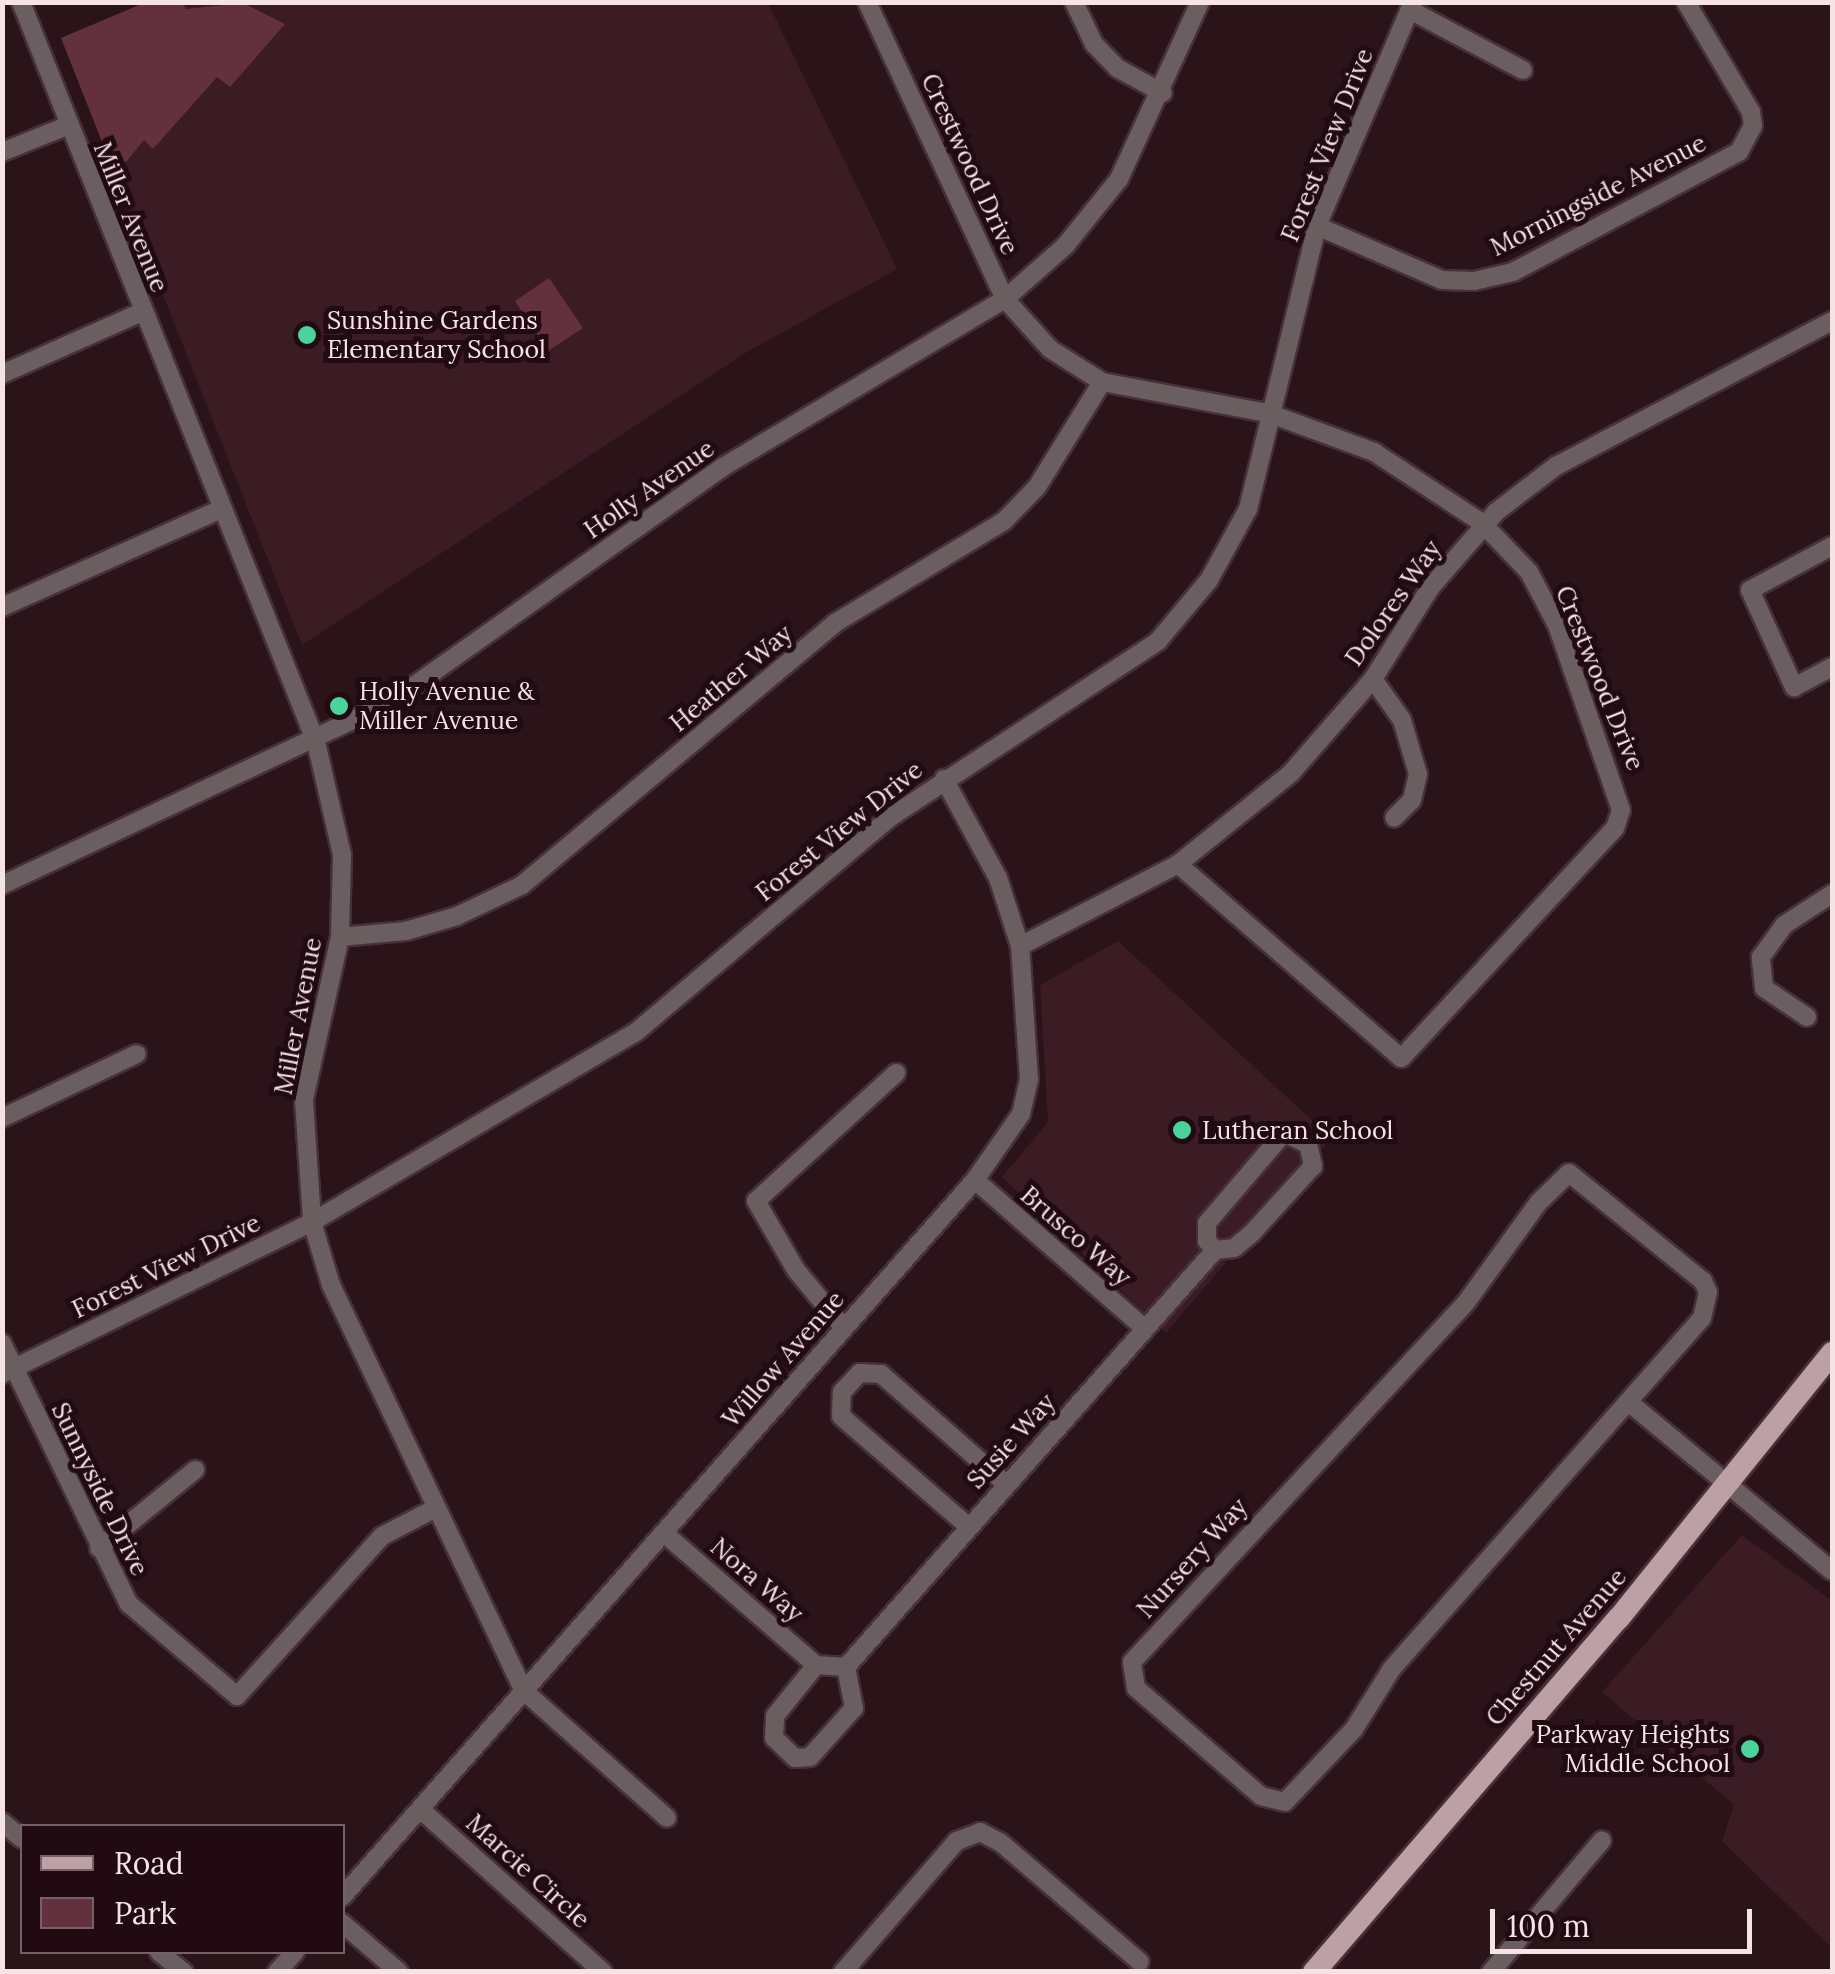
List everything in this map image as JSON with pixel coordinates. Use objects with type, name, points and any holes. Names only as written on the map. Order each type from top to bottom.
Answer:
[{"type":"main road","name":"Chestnut Avenue","points":[[1314,1972],[1619,1618],[1832,1353]]},
{"type":"street","name":"Miller Avenue","points":[[21,2],[316,742],[342,855],[340,937],[304,1100],[312,1222],[331,1285],[524,1691]]},
{"type":"street","name":"Crestwood Drive","points":[[867,2],[1005,300],[1050,349],[1102,382],[1268,413],[1374,452],[1482,523],[1529,572],[1557,625],[1618,794],[1615,828],[1401,1058],[1178,864]]},
{"type":"street","points":[[1074,2],[1094,44],[1118,68],[1162,94]]},
{"type":"street","name":"Holly Avenue","points":[[2,884],[316,742],[391,702],[745,452],[1005,300],[1093,214],[1162,94],[1200,2]]},
{"type":"street","name":"Morningside Avenue","points":[[1317,226],[1442,280],[1474,281],[1513,272],[1739,152],[1753,126],[1751,112],[1686,2]]},
{"type":"street","points":[[1412,6],[1523,70]]},
{"type":"street","name":"Forest View Drive","points":[[8,1371],[312,1222],[636,1032],[889,818],[1158,641],[1209,580],[1248,510],[1268,413],[1317,226],[1412,6]]},
{"type":"street","points":[[2,152],[69,126]]},
{"type":"street","points":[[2,374],[142,312]]},
{"type":"street","name":"Dolores Way","points":[[1020,946],[1178,864],[1291,773],[1373,679],[1430,588],[1482,523],[1556,466],[1832,321]]},
{"type":"street","name":"Heather Way","points":[[340,937],[423,926],[522,885],[836,622],[1004,521],[1048,472],[1102,382]]},
{"type":"street","points":[[2,607],[221,508]]},
{"type":"street","points":[[1832,546],[1750,590],[1794,687],[1832,668]]},
{"type":"street","points":[[1373,679],[1402,720],[1418,774],[1412,800],[1394,818]]},
{"type":"street","name":"Willow Avenue","points":[[345,1894],[975,1180],[1026,1097],[1020,946],[998,878],[944,780]]},
{"type":"street","points":[[1807,1017],[1764,988],[1761,957],[1795,916],[1832,894]]},
{"type":"street","points":[[2,1118],[137,1054]]},
{"type":"street","points":[[844,1328],[796,1270],[756,1200],[896,1074]]},
{"type":"street","name":"Susie Way","points":[[846,1668],[1215,1250],[1234,1248],[1252,1233],[1312,1166],[1308,1144],[1284,1133],[1266,1150],[1207,1223],[1207,1240],[1215,1250]]},
{"type":"street","name":"Nursery Way","points":[[1569,1173],[1703,1281],[1708,1292],[1702,1318],[1631,1404],[1391,1670],[1354,1728],[1285,1802],[1261,1796],[1132,1681],[1139,1654],[1465,1304],[1538,1203],[1569,1173]]},
{"type":"street","name":"Brusco Way","points":[[975,1180],[1145,1329]]},
{"type":"street","name":"Sunnyside Drive","points":[[2,1342],[8,1371],[129,1604],[237,1696],[382,1536],[436,1508]]},
{"type":"street","points":[[969,1527],[841,1416],[842,1392],[860,1373],[882,1374],[1006,1484]]},
{"type":"street","points":[[1631,1404],[1724,1486],[1832,1572]]},
{"type":"street","points":[[99,1548],[195,1470]]},
{"type":"street","name":"Nora Way","points":[[664,1533],[816,1665]]},
{"type":"street","points":[[816,1665],[846,1668],[854,1708],[810,1757],[795,1758],[774,1738],[775,1716],[816,1665]]},
{"type":"street","points":[[524,1691],[667,1818]]},
{"type":"street","name":"Marcie Circle","points":[[420,1808],[603,1972]]},
{"type":"street","points":[[848,1970],[956,1840],[980,1832],[1000,1842],[1140,1962]]},
{"type":"street","points":[[1490,1972],[1602,1840]]},
{"type":"street","points":[[345,1925],[398,1972]]},
{"type":"street","points":[[162,1954],[184,1972]]},
{"type":"shaded area","points":[[146,3],[768,3],[897,269],[747,352],[302,645],[61,38]]},
{"type":"shaded area","name":"Lutheran School","points":[[1118,941],[1331,1138],[1166,1333],[1002,1177],[1048,1122],[1040,985]]},
{"type":"shaded area","name":"Parkway Heights Middle School","points":[[1742,1535],[1832,1601],[1832,1948],[1722,1841],[1734,1805],[1602,1692]]},
{"type":"green space","points":[[146,2],[182,3],[186,9],[243,3],[285,24],[230,87],[217,77],[153,149],[144,140],[127,161],[112,167],[61,38]]},
{"type":"green space","points":[[549,278],[583,328],[548,351],[515,301]]},
{"type":"place","name":"Sunshine Gardens Elementary School","points":[[307,335]]},
{"type":"place","name":"Holly Avenue & Miller Avenue","points":[[339,706]]},
{"type":"place","name":"Lutheran School","points":[[1182,1130]]},
{"type":"place","name":"Parkway Heights Middle School","points":[[1750,1749]]}]
